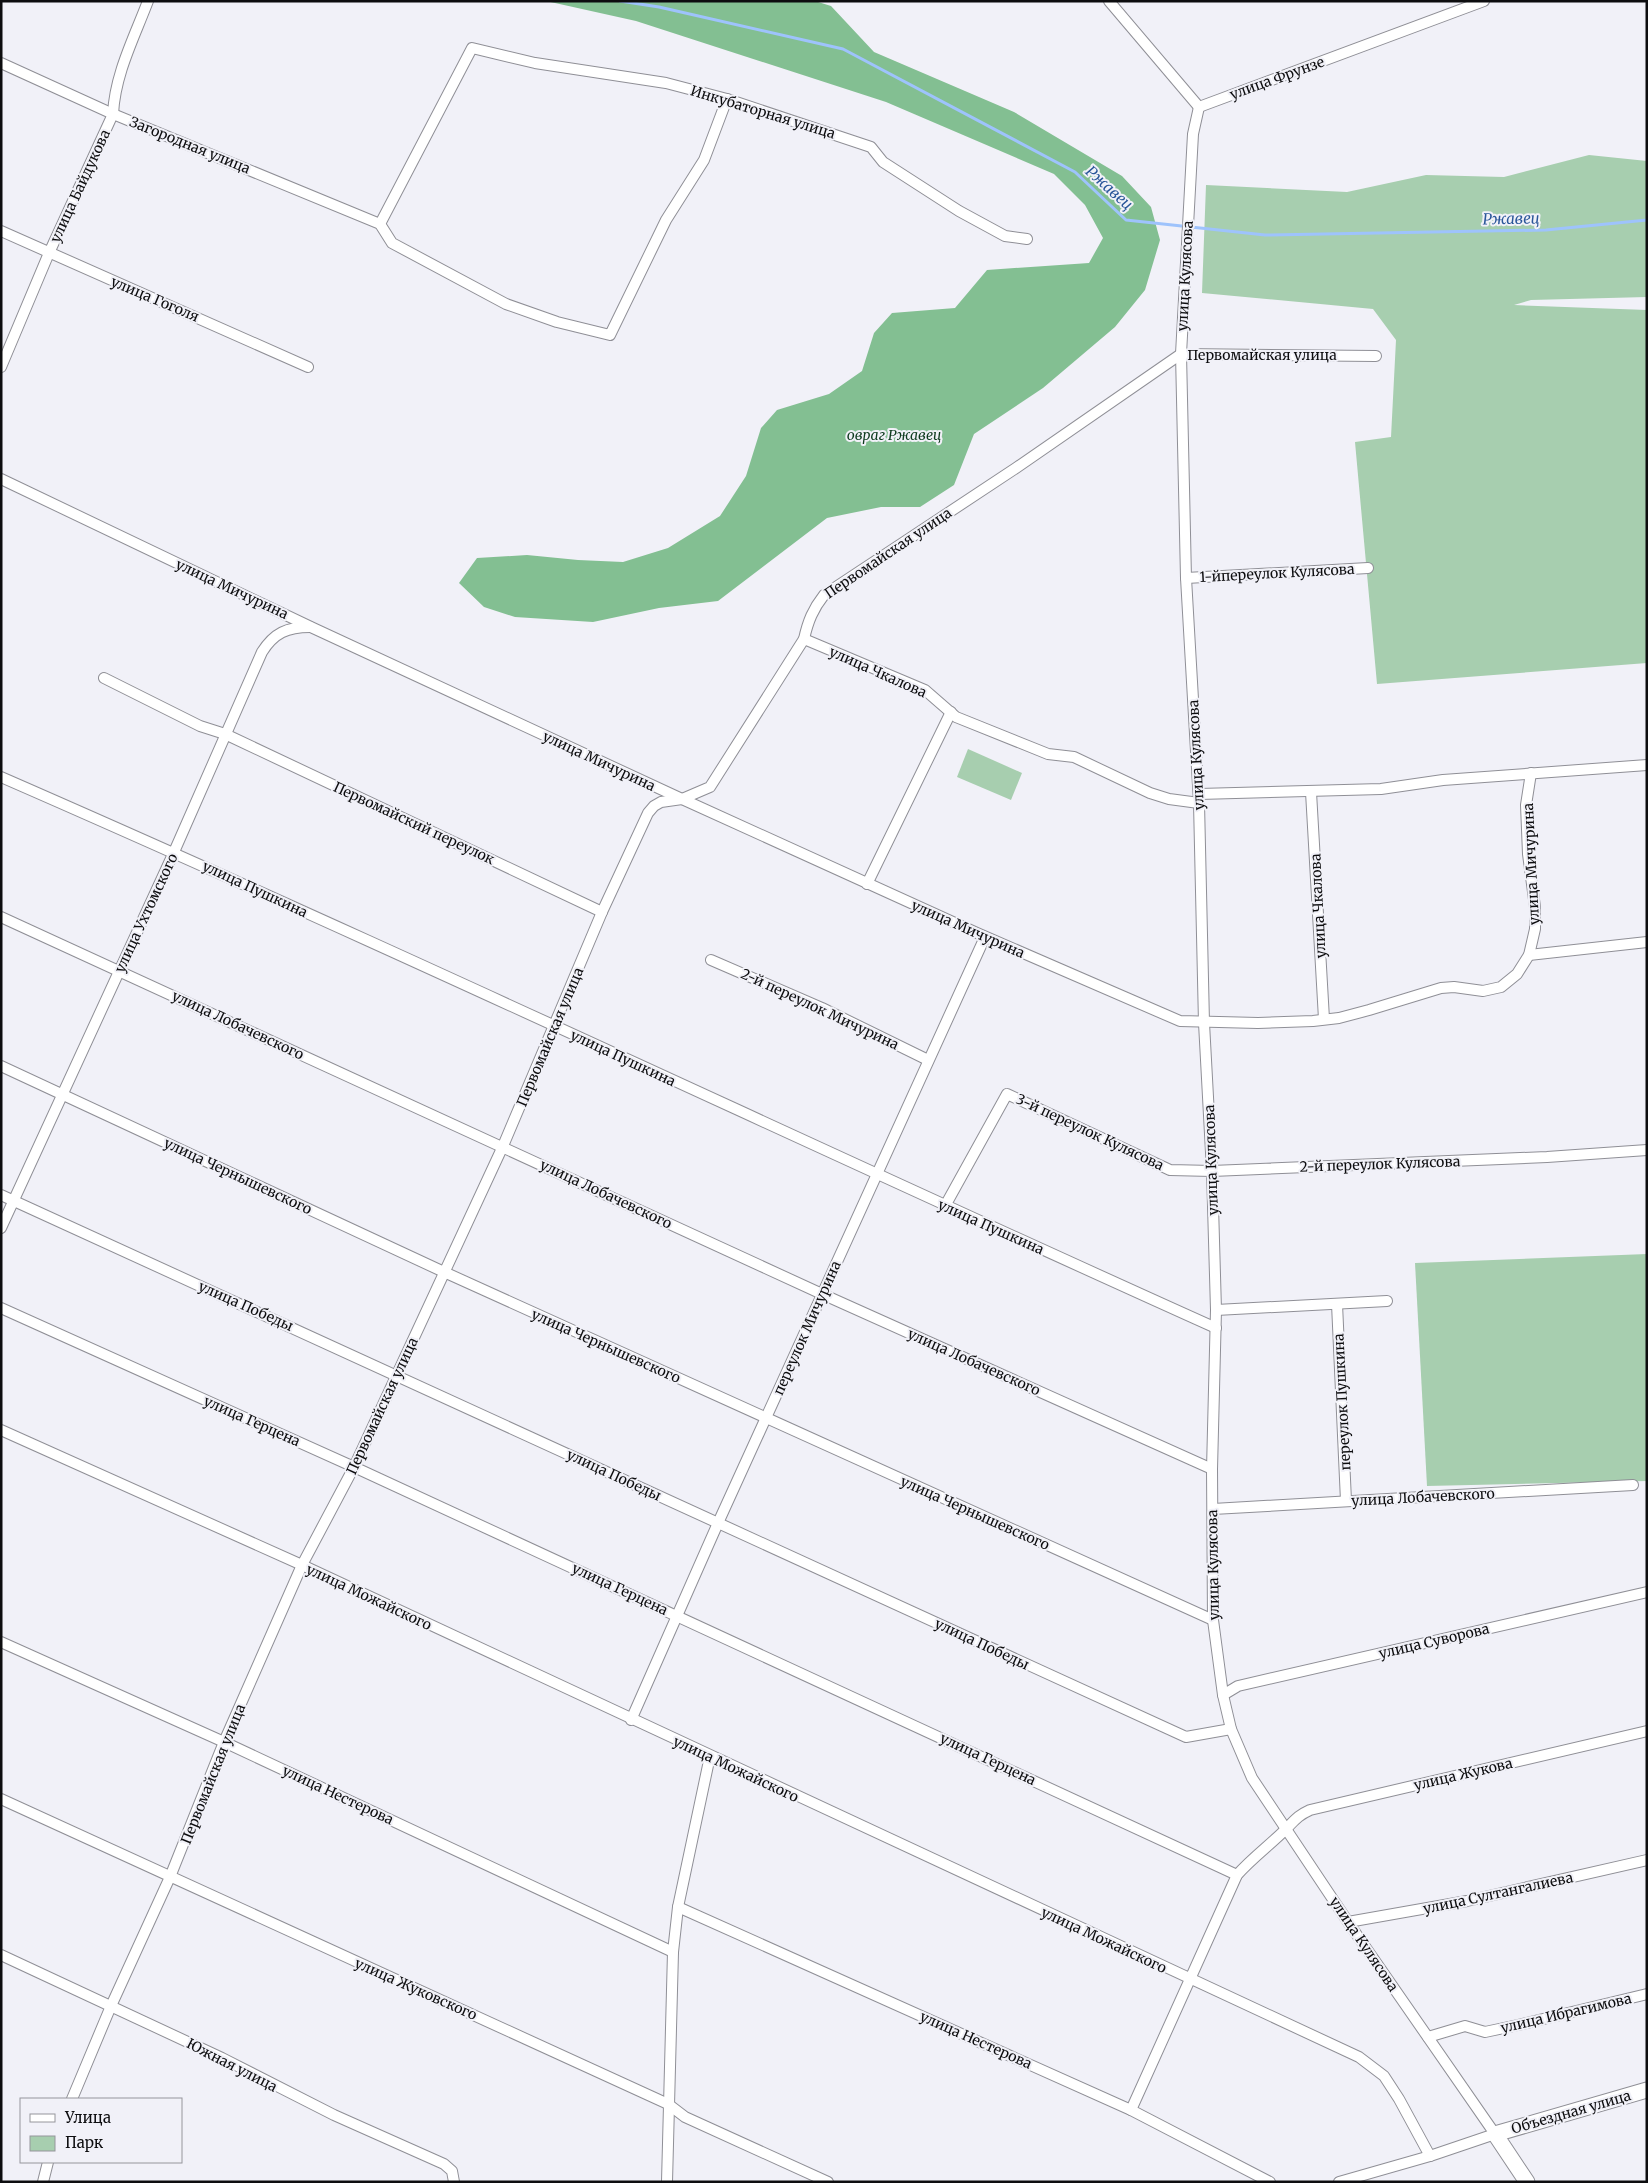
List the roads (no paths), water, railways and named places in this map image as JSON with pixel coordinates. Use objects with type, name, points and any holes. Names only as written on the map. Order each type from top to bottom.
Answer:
[{"type":"street","name":"улица Байдукова","points":[[1,367],[49,253],[113,114],[114,95],[119,77],[148,1]]},
{"type":"street","points":[[1109,1],[1199,107]]},
{"type":"street","name":"улица Фрунзе","points":[[1199,107],[1484,1]]},
{"type":"street","name":"Инкубаторная улица","points":[[380,224],[472,48],[535,63],[666,83],[727,98],[871,147],[883,162],[959,211],[1005,236],[1027,239]]},
{"type":"street","name":"Загородная улица","points":[[1,63],[113,114],[380,224]]},
{"type":"street","points":[[380,224],[392,243],[506,304],[557,322],[610,335],[666,220],[704,160],[727,98]]},
{"type":"street","name":"улица Кулясова","points":[[1199,107],[1193,134],[1181,354],[1186,578],[1199,799],[1204,1023],[1212,1171],[1216,1310],[1212,1469],[1213,1620],[1223,1695],[1231,1729],[1252,1778],[1348,1922],[1494,2134]]},
{"type":"street","name":"улица Гоголя","points":[[1,231],[308,367]]},
{"type":"street","name":"Первомайская улица","points":[[72,2098],[111,2006],[170,1877],[224,1742],[302,1565],[354,1467],[503,1146],[555,1027],[602,912],[648,814],[654,806],[661,802],[682,799],[710,787],[804,639],[807,622],[813,609],[824,595],[1016,468],[1181,354],[1376,356]]},
{"type":"street","name":"улица Мичурина","points":[[1,479],[313,628],[682,799],[984,937],[1180,1021],[1258,1023],[1324,1019],[1369,1010],[1441,988],[1454,987],[1483,991],[1501,987],[1517,974],[1529,955],[1535,929],[1535,907],[1528,854],[1526,805],[1531,773]]},
{"type":"street","name":"1-йпереулок Кулясова","points":[[1186,578],[1368,568]]},
{"type":"street","name":"улица Ухтомского","points":[[1,1228],[174,852],[225,734],[268,642],[287,629],[313,628]]},
{"type":"street","name":"улица Чкалова","points":[[804,639],[925,690],[956,717],[1048,754],[1074,757],[1150,793],[1169,799],[1381,789],[1443,780],[1647,765]]},
{"type":"street","name":"Первомайский переулок","points":[[104,678],[200,726],[225,734],[602,912]]},
{"type":"street","points":[[868,884],[950,712]]},
{"type":"street","name":"улица Пушкина","points":[[1,777],[174,852],[876,1175],[1216,1328]]},
{"type":"street","name":"улица Чкалова","points":[[1311,792],[1324,1019]]},
{"type":"street","name":"улица Лобачевского","points":[[1,917],[822,1294],[1212,1469]]},
{"type":"street","name":"переулок Мичурина","points":[[631,1720],[718,1523],[984,937]]},
{"type":"street","points":[[1529,955],[1647,942]]},
{"type":"street","name":"2-й переулок Мичурина","points":[[711,960],[822,1008],[928,1060]]},
{"type":"street","name":"улица Чернышевского","points":[[1,1066],[444,1272],[1213,1620]]},
{"type":"street","name":"3-й переулок Кулясова","points":[[945,1206],[1007,1094],[1170,1170],[1212,1171]]},
{"type":"street","name":"2-й переулок Кулясова","points":[[1212,1171],[1547,1157],[1647,1150]]},
{"type":"street","name":"улица Победы","points":[[1,1195],[396,1374],[1186,1737],[1231,1729]]},
{"type":"street","points":[[1216,1310],[1387,1301]]},
{"type":"street","name":"переулок Пушкина","points":[[1337,1304],[1346,1501]]},
{"type":"street","name":"улица Герцена","points":[[1,1308],[354,1467],[1237,1875]]},
{"type":"street","name":"улица Можайского","points":[[1,1430],[302,1565],[631,1720],[1359,2057],[1384,2076],[1399,2099],[1430,2156]]},
{"type":"street","name":"улица Лобачевского","points":[[1213,1509],[1633,1485]]},
{"type":"street","name":"улица Суворова","points":[[1223,1695],[1238,1686],[1647,1592]]},
{"type":"street","name":"улица Нестерова","points":[[1,1642],[224,1742],[673,1952]]},
{"type":"street","name":"улица Жукова","points":[[1131,2110],[1237,1875],[1256,1854],[1286,1829],[1296,1816],[1310,1810],[1647,1730]]},
{"type":"street","points":[[667,2182],[673,1952],[678,1907],[710,1756]]},
{"type":"street","name":"улица Жуковского","points":[[1,1799],[668,2104],[685,2116],[828,2182]]},
{"type":"street","name":"улица Султангалиева","points":[[1348,1922],[1467,1901],[1647,1860]]},
{"type":"street","name":"улица Нестерова","points":[[678,1907],[1131,2110],[1270,2182]]},
{"type":"street","name":"Южная улица","points":[[1,1955],[213,2054],[334,2116],[444,2164],[452,2171],[454,2182]]},
{"type":"street","name":"улица Ибрагимова","points":[[1428,2037],[1465,2026],[1485,2032],[1518,2026],[1647,1994]]},
{"type":"street","name":"Объездная улица","points":[[1494,2134],[1647,2090]]},
{"type":"street","points":[[1339,2182],[1358,2179],[1494,2134],[1527,2182]]},
{"type":"street","points":[[43,2182],[48,2163]]},
{"type":"waterway","name":"Ржавец","points":[[620,1],[659,7],[843,49],[1075,172],[1126,220],[1265,235],[1546,230],[1647,220]]},
{"type":"park label","name":"овраг Ржавец","points":[[894,435]]}]
